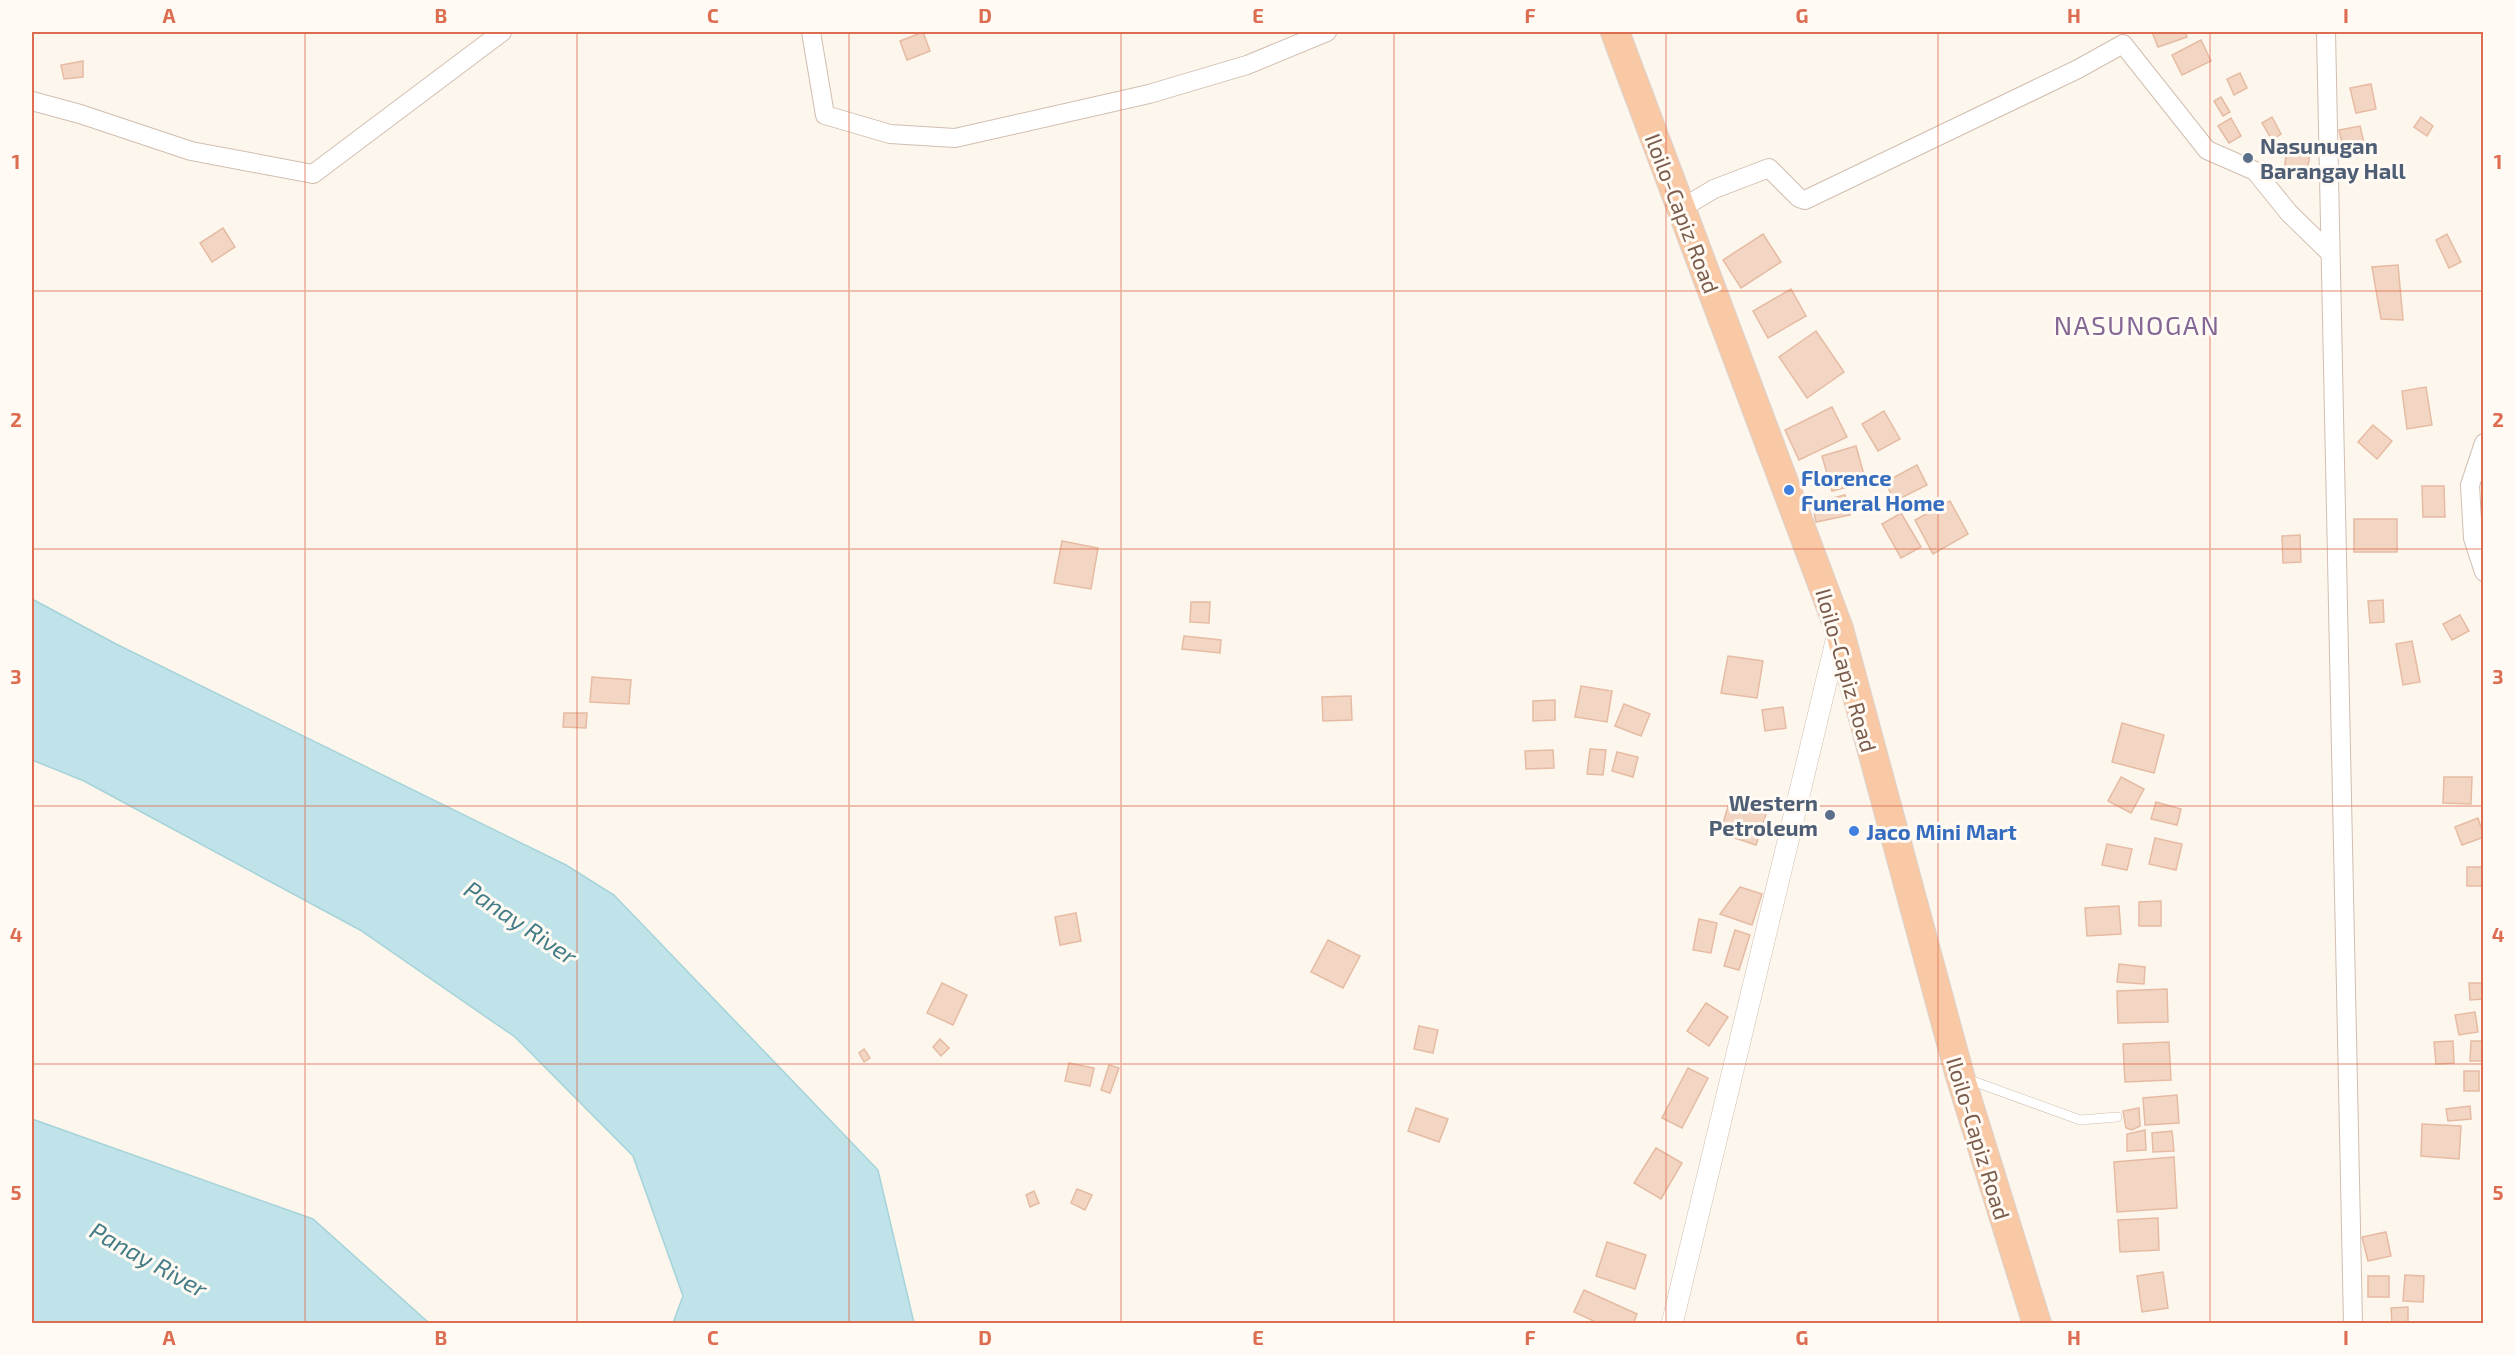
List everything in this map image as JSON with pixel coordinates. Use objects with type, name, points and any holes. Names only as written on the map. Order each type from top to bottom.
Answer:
[{"type":"highway","name":"Iloilo-Capiz Road","points":[[1615,32],[1839,629],[1959,1076],[2037,1323]]},
{"type":"street","points":[[32,101],[80,114],[191,151],[313,174],[502,32]]},
{"type":"street","points":[[811,32],[825,115],[890,134],[955,138],[1149,94],[1247,65],[1327,32]]},
{"type":"street","points":[[2326,32],[2353,1323]]},
{"type":"street","points":[[1682,208],[1714,189],[1769,168],[1799,198],[1805,200],[2067,74],[2123,44],[2207,150],[2255,171],[2289,213],[2330,253]]},
{"type":"street","points":[[2484,443],[2470,486],[2474,538],[2484,572]]},
{"type":"street","points":[[1672,1323],[1839,629]]},
{"type":"lane","points":[[1959,1076],[2080,1120],[2117,1117]]},
{"type":"water","name":"Panay River","points":[[32,599],[116,644],[566,865],[614,895],[878,1170],[914,1323],[673,1323],[683,1296],[633,1156],[515,1037],[360,930],[84,781],[32,760]]},
{"type":"water","name":"Panay River","points":[[32,1119],[313,1219],[429,1323],[32,1323]]},
{"type":"building","points":[[923,32],[930,51],[907,60],[900,41]]},
{"type":"building","points":[[2152,32],[2185,32],[2187,37],[2158,47]]},
{"type":"building","points":[[2201,40],[2211,61],[2182,75],[2172,55]]},
{"type":"building","points":[[83,61],[83,77],[64,79],[61,65]]},
{"type":"building","points":[[2240,73],[2247,88],[2234,95],[2227,79]]},
{"type":"building","points":[[2371,84],[2376,109],[2356,113],[2350,88]]},
{"type":"building","points":[[2221,97],[2230,112],[2223,116],[2214,101]]},
{"type":"building","points":[[2272,117],[2281,134],[2272,140],[2262,123]]},
{"type":"building","points":[[2421,117],[2433,126],[2427,136],[2414,127]]},
{"type":"building","points":[[2231,118],[2241,136],[2229,143],[2218,126]]},
{"type":"building","points":[[2360,126],[2366,152],[2345,156],[2339,130]]},
{"type":"building","points":[[2287,149],[2310,153],[2307,173],[2284,170]]},
{"type":"building","points":[[223,228],[235,247],[212,262],[200,243]]},
{"type":"building","points":[[1763,234],[1781,262],[1741,288],[1723,260]]},
{"type":"building","points":[[2447,234],[2461,262],[2449,268],[2436,240]]},
{"type":"building","points":[[2398,265],[2403,320],[2381,319],[2372,267]]},
{"type":"building","points":[[1791,289],[1806,316],[1768,338],[1753,311]]},
{"type":"building","points":[[1816,331],[1844,372],[1807,398],[1779,357]]},
{"type":"building","points":[[2426,387],[2432,425],[2407,429],[2402,391]]},
{"type":"building","points":[[1832,407],[1847,437],[1799,460],[1785,430]]},
{"type":"building","points":[[1884,411],[1900,439],[1878,451],[1862,424]]},
{"type":"building","points":[[2373,425],[2392,441],[2377,459],[2358,442]]},
{"type":"building","points":[[1856,446],[1866,482],[1832,491],[1822,456]]},
{"type":"building","points":[[1917,465],[1927,485],[1895,501],[1885,482]]},
{"type":"building","points":[[2422,486],[2444,486],[2445,517],[2423,517]]},
{"type":"building","points":[[1845,495],[1850,515],[1816,522],[1812,503]]},
{"type":"building","points":[[1950,501],[1968,534],[1933,554],[1915,520]]},
{"type":"building","points":[[1901,513],[1921,547],[1901,558],[1882,524]]},
{"type":"building","points":[[2354,519],[2397,519],[2397,552],[2354,552]]},
{"type":"building","points":[[2300,535],[2301,562],[2283,563],[2282,536]]},
{"type":"building","points":[[1062,541],[1098,548],[1091,589],[1054,583]]},
{"type":"building","points":[[2383,600],[2384,622],[2370,623],[2368,601]]},
{"type":"building","points":[[1191,602],[1210,602],[1209,623],[1190,622]]},
{"type":"building","points":[[2460,615],[2469,631],[2452,640],[2443,624]]},
{"type":"building","points":[[1184,636],[1221,640],[1220,653],[1182,649]]},
{"type":"building","points":[[2412,641],[2420,682],[2403,685],[2396,644]]},
{"type":"building","points":[[1728,656],[1763,661],[1757,698],[1721,693]]},
{"type":"building","points":[[592,677],[631,680],[629,704],[590,702]]},
{"type":"building","points":[[1581,686],[1612,691],[1607,722],[1575,717]]},
{"type":"building","points":[[1351,696],[1352,720],[1323,721],[1322,697]]},
{"type":"building","points":[[1555,700],[1555,720],[1533,721],[1533,701]]},
{"type":"building","points":[[1624,704],[1650,714],[1641,736],[1615,726]]},
{"type":"building","points":[[1783,707],[1786,728],[1765,731],[1762,710]]},
{"type":"building","points":[[564,713],[587,713],[586,728],[563,727]]},
{"type":"building","points":[[2122,723],[2164,735],[2154,773],[2112,762]]},
{"type":"building","points":[[1590,749],[1606,750],[1603,775],[1587,774]]},
{"type":"building","points":[[1553,750],[1554,768],[1526,769],[1525,751]]},
{"type":"building","points":[[1617,752],[1638,757],[1633,777],[1612,771]]},
{"type":"building","points":[[2121,777],[2144,789],[2131,813],[2108,801]]},
{"type":"building","points":[[2444,777],[2472,777],[2471,804],[2443,803]]},
{"type":"building","points":[[1730,800],[1767,811],[1756,845],[1720,833]]},
{"type":"building","points":[[2156,802],[2181,809],[2177,825],[2151,819]]},
{"type":"building","points":[[2478,818],[2484,837],[2462,845],[2455,827]]},
{"type":"building","points":[[2155,838],[2182,844],[2176,870],[2149,864]]},
{"type":"building","points":[[2107,844],[2132,849],[2127,870],[2102,865]]},
{"type":"building","points":[[2467,867],[2484,867],[2484,886],[2467,886]]},
{"type":"building","points":[[1740,887],[1762,894],[1752,925],[1720,914]]},
{"type":"building","points":[[2161,901],[2161,926],[2139,926],[2139,902]]},
{"type":"building","points":[[2119,906],[2121,934],[2087,936],[2085,908]]},
{"type":"building","points":[[1076,913],[1081,941],[1060,945],[1055,917]]},
{"type":"building","points":[[1699,919],[1717,923],[1711,953],[1693,950]]},
{"type":"building","points":[[1735,930],[1750,935],[1739,970],[1724,966]]},
{"type":"building","points":[[1328,940],[1360,956],[1343,988],[1311,972]]},
{"type":"building","points":[[2119,964],[2145,967],[2144,984],[2117,982]]},
{"type":"building","points":[[942,983],[967,995],[953,1025],[927,1013]]},
{"type":"building","points":[[2469,983],[2484,983],[2484,999],[2470,1000]]},
{"type":"building","points":[[2167,989],[2168,1022],[2118,1023],[2117,991]]},
{"type":"building","points":[[1706,1003],[1728,1017],[1709,1046],[1687,1031]]},
{"type":"building","points":[[2475,1012],[2478,1032],[2459,1035],[2455,1015]]},
{"type":"building","points":[[1419,1026],[1438,1030],[1433,1053],[1414,1049]]},
{"type":"building","points":[[940,1039],[949,1048],[941,1056],[933,1047]]},
{"type":"building","points":[[2453,1041],[2454,1063],[2436,1064],[2434,1042]]},
{"type":"building","points":[[2471,1041],[2484,1041],[2484,1061],[2470,1061]]},
{"type":"building","points":[[2169,1042],[2171,1080],[2125,1082],[2123,1044]]},
{"type":"building","points":[[864,1049],[870,1058],[864,1062],[859,1053]]},
{"type":"building","points":[[1069,1063],[1094,1068],[1090,1086],[1065,1081]]},
{"type":"building","points":[[1109,1065],[1119,1068],[1110,1093],[1101,1090]]},
{"type":"building","points":[[1688,1068],[1708,1078],[1682,1128],[1662,1118]]},
{"type":"building","points":[[2464,1071],[2479,1071],[2479,1091],[2464,1091]]},
{"type":"building","points":[[2177,1095],[2179,1123],[2145,1125],[2143,1098]]},
{"type":"building","points":[[2470,1106],[2471,1119],[2448,1121],[2446,1109]]},
{"type":"building","points":[[1416,1108],[1448,1119],[1439,1142],[1408,1131]]},
{"type":"building","points":[[2139,1108],[2140,1126],[2132,1130],[2126,1128],[2123,1111]]},
{"type":"building","points":[[2422,1124],[2461,1126],[2459,1159],[2421,1156]]},
{"type":"building","points":[[2145,1130],[2146,1150],[2127,1151],[2127,1134]]},
{"type":"building","points":[[2172,1131],[2174,1151],[2153,1152],[2152,1133]]},
{"type":"building","points":[[1656,1148],[1682,1163],[1661,1199],[1634,1183]]},
{"type":"building","points":[[2174,1157],[2177,1208],[2117,1212],[2114,1162]]},
{"type":"building","points":[[1077,1189],[1092,1195],[1085,1210],[1071,1203]]},
{"type":"building","points":[[1034,1191],[1039,1203],[1030,1207],[1026,1195]]},
{"type":"building","points":[[2158,1218],[2159,1250],[2120,1252],[2118,1220]]},
{"type":"building","points":[[2386,1232],[2391,1256],[2368,1261],[2362,1237]]},
{"type":"building","points":[[1607,1242],[1646,1255],[1635,1289],[1596,1276]]},
{"type":"building","points":[[2163,1272],[2168,1308],[2142,1312],[2137,1276]]},
{"type":"building","points":[[2405,1275],[2424,1276],[2423,1302],[2403,1301]]},
{"type":"building","points":[[2368,1276],[2389,1276],[2389,1297],[2368,1297]]},
{"type":"building","points":[[1584,1290],[1637,1314],[1633,1324],[1600,1324],[1574,1312]]},
{"type":"building","points":[[2408,1307],[2408,1323],[2392,1323],[2391,1308]]},
{"type":"place","name":"Nasunugan Barangay Hall","points":[[2248,158]]},
{"type":"place","name":"Florence Funeral Home","points":[[1789,490]]},
{"type":"place","name":"Western Petroleum","points":[[1830,815]]},
{"type":"place","name":"Jaco Mini Mart","points":[[1854,831]]},
{"type":"district","name":"NASUNOGAN","points":[[2137,324]]}]
